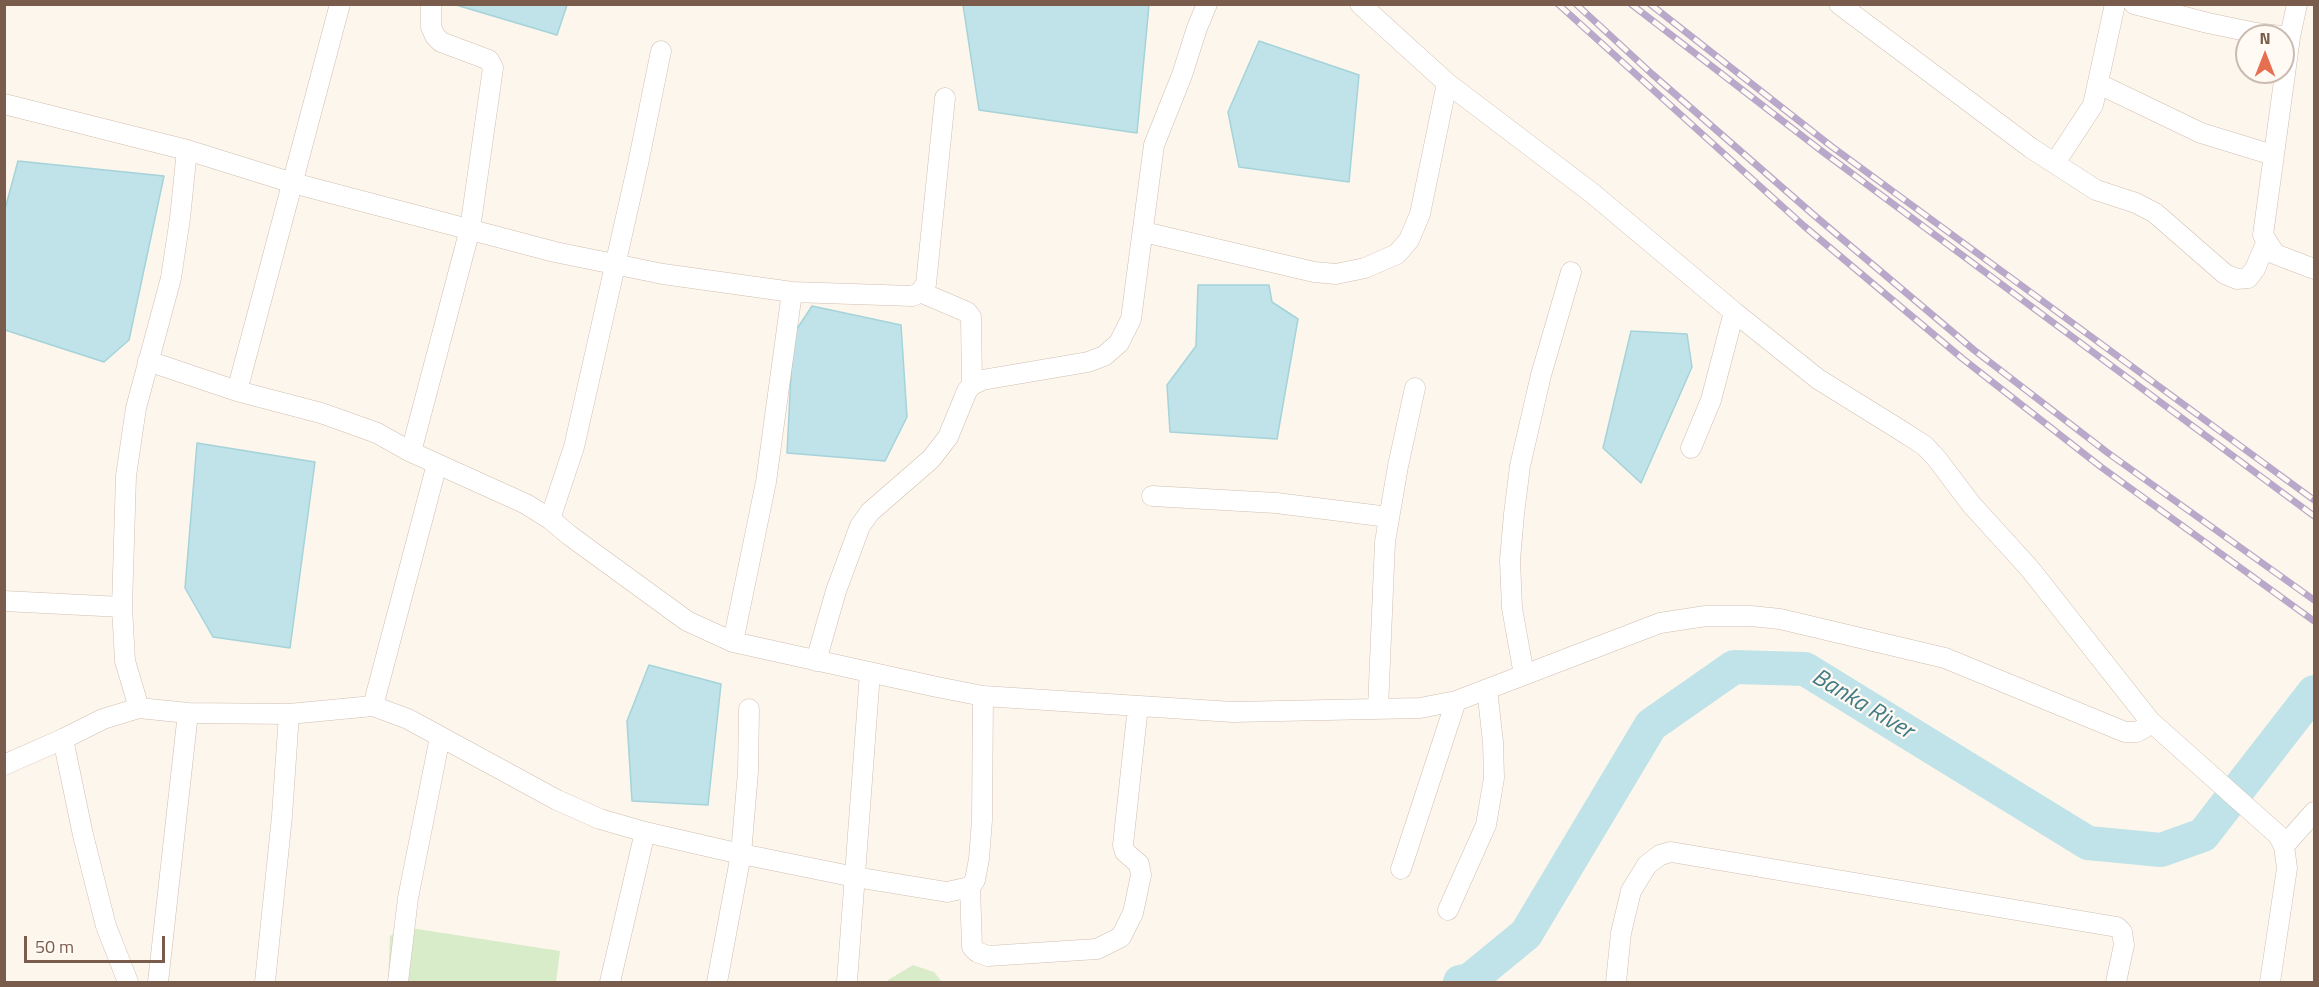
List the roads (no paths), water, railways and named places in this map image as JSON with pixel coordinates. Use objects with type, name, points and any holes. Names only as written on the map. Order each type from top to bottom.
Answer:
[{"type":"street","points":[[237,391],[340,4]]},
{"type":"street","points":[[411,452],[470,229],[493,68],[489,60],[441,42],[435,36],[431,27],[431,4]]},
{"type":"street","points":[[816,661],[836,591],[860,526],[870,512],[931,459],[948,437],[967,391],[972,385],[982,380],[1089,362],[1104,356],[1119,343],[1131,319],[1144,232],[1149,169],[1154,145],[1207,4]]},
{"type":"street","points":[[1360,4],[1447,83],[1592,193],[1818,379],[1925,446],[1971,504],[2030,569],[2150,721],[2281,840],[2287,868],[2270,982]]},
{"type":"street","points":[[1839,4],[2021,141],[2096,190],[2136,202],[2155,213],[2225,274],[2237,279],[2248,278],[2255,269],[2266,243]]},
{"type":"street","points":[[2055,163],[2089,115],[2099,84],[2115,4]]},
{"type":"street","points":[[2134,4],[2155,7],[2235,29]]},
{"type":"street","points":[[2290,24],[2297,4]]},
{"type":"street","points":[[550,519],[574,447],[661,51]]},
{"type":"street","points":[[1144,232],[1314,272],[1336,274],[1365,268],[1397,254],[1409,240],[1420,214],[1447,83]]},
{"type":"street","points":[[2099,84],[2201,133],[2273,155]]},
{"type":"street","points":[[2280,84],[2263,235],[2275,254],[2314,269]]},
{"type":"street","points":[[4,104],[187,150],[293,183],[555,252],[615,265],[792,292],[913,296],[920,292],[926,284],[945,98]]},
{"type":"street","points":[[139,708],[125,661],[122,607],[126,476],[136,408],[171,278],[187,150]]},
{"type":"street","points":[[1524,675],[1512,608],[1510,560],[1514,514],[1520,466],[1541,375],[1571,272]]},
{"type":"street","points":[[733,642],[766,482],[792,292]]},
{"type":"street","points":[[920,292],[967,312],[971,317],[973,326],[972,385]]},
{"type":"street","points":[[1691,448],[1711,400],[1734,312]]},
{"type":"street","points":[[148,361],[237,391],[321,413],[377,434],[411,452],[526,504],[550,519],[569,536],[687,621],[733,642],[983,696],[1233,712],[1420,708],[1456,701],[1660,623],[1706,615],[1780,619],[1945,658],[2125,732],[2137,732],[2150,721]]},
{"type":"street","points":[[1378,708],[1384,542],[1415,388]]},
{"type":"street","points":[[373,706],[437,464]]},
{"type":"street","points":[[1152,496],[1276,503],[1389,517]]},
{"type":"street","points":[[4,601],[122,607]]},
{"type":"street","points":[[847,982],[870,673]]},
{"type":"street","points":[[1448,910],[1486,825],[1494,778],[1493,742],[1487,689]]},
{"type":"street","points":[[983,696],[982,820],[977,869],[975,880],[970,887],[970,937],[972,946],[977,952],[988,956],[1097,949],[1121,938],[1133,913],[1141,875],[1139,864],[1125,852],[1124,844],[1138,706]]},
{"type":"street","points":[[1401,869],[1456,701]]},
{"type":"street","points":[[4,765],[103,719],[139,708],[188,713],[289,714],[373,706],[408,719],[557,800],[600,819],[741,854],[855,877],[947,892],[970,887]]},
{"type":"street","points":[[717,982],[741,854],[748,772],[749,709]]},
{"type":"street","points":[[158,982],[188,713]]},
{"type":"street","points":[[266,982],[289,714]]},
{"type":"street","points":[[398,982],[408,898],[440,737]]},
{"type":"street","points":[[63,739],[83,835],[106,926],[128,982]]},
{"type":"street","points":[[2281,840],[2314,812]]},
{"type":"street","points":[[610,982],[645,832]]},
{"type":"street","points":[[1616,982],[1620,933],[1632,891],[1647,865],[1660,855],[1671,852],[2117,927],[2122,932],[2124,945],[2116,982]]},
{"type":"water","points":[[456,5],[567,5],[557,35]]},
{"type":"water","points":[[963,5],[1149,5],[1137,133],[979,110]]},
{"type":"water","points":[[1259,41],[1359,75],[1349,182],[1239,167],[1228,112]]},
{"type":"water","points":[[18,161],[164,176],[129,340],[104,362],[5,330],[5,209]]},
{"type":"water","points":[[1198,285],[1269,285],[1272,302],[1298,319],[1277,439],[1170,432],[1167,385],[1196,346]]},
{"type":"water","points":[[812,306],[901,325],[907,417],[885,461],[787,453],[793,335]]},
{"type":"water","points":[[1631,331],[1687,334],[1692,367],[1641,483],[1603,448]]},
{"type":"water","points":[[197,443],[315,462],[290,648],[213,637],[185,588]]},
{"type":"water","points":[[649,665],[721,684],[708,805],[632,801],[627,721]]},
{"type":"waterway","name":"Banka River","points":[[1460,982],[1470,980],[1526,934],[1651,725],[1734,667],[1805,669],[2088,843],[2161,850],[2203,835],[2314,692]]},
{"type":"railway","points":[[1558,4],[1804,226],[1963,359],[2101,467],[2314,621]]},
{"type":"railway","points":[[1576,4],[1652,74],[1815,216],[1974,350],[2108,453],[2314,600]]},
{"type":"railway","points":[[1631,4],[1823,152],[2314,516]]},
{"type":"railway","points":[[1650,4],[1831,146],[2314,500]]}]
